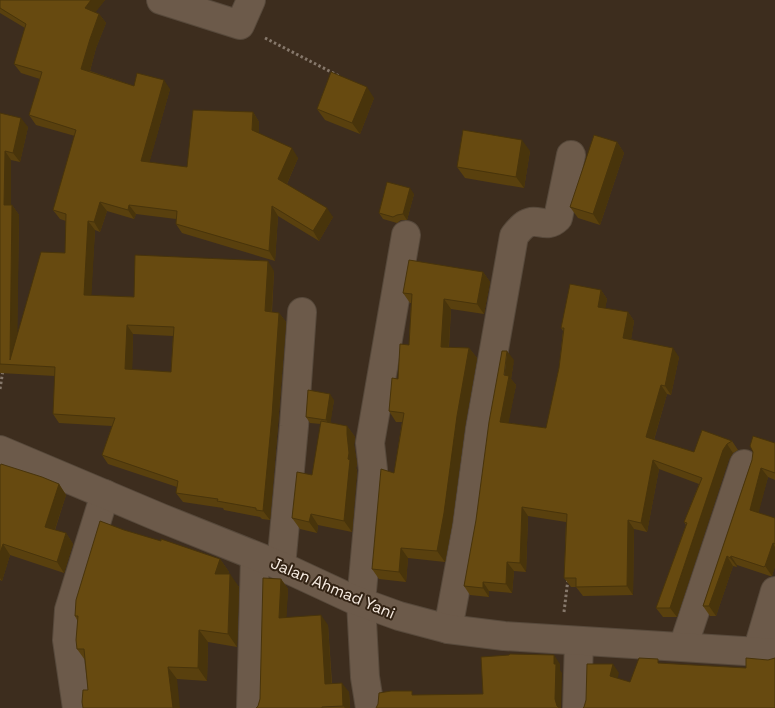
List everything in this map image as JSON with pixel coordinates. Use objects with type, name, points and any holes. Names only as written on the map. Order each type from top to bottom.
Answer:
[{"type":"street","points":[[162,0],[240,25],[251,0]]},
{"type":"street","points":[[448,629],[467,526],[480,428],[514,236],[526,224],[532,222],[548,224],[553,223],[558,218],[571,155]]},
{"type":"street","points":[[370,708],[365,677],[361,602],[373,470],[370,443],[406,235]]},
{"type":"street","points":[[281,566],[302,312]]},
{"type":"street","name":"Jalan Ahmad Yani","points":[[0,450],[281,566],[361,602],[399,616],[448,629],[504,636],[766,652]]},
{"type":"street","points":[[683,647],[744,464]]},
{"type":"street","points":[[77,708],[68,640],[69,610],[105,494]]},
{"type":"street","points":[[251,708],[255,556]]},
{"type":"street","points":[[766,652],[775,591]]},
{"type":"street","points":[[570,640],[577,708]]},
{"type":"path","points":[[240,25],[340,77]]},
{"type":"path","points":[[0,389],[2,370]]},
{"type":"path","points":[[568,575],[570,640]]},
{"type":"building","points":[[0,0],[91,0],[85,8],[99,14],[81,69],[134,86],[137,73],[164,80],[141,161],[187,167],[193,110],[253,112],[252,130],[292,148],[278,179],[327,208],[313,231],[272,206],[269,251],[176,224],[177,211],[129,205],[128,210],[100,202],[94,222],[88,221],[84,295],[134,297],[135,255],[268,261],[265,311],[279,313],[263,511],[217,501],[218,499],[176,493],[178,481],[102,455],[115,418],[53,414],[55,367],[0,364],[0,113],[21,118],[13,153],[5,151],[4,205],[12,205],[10,360],[41,252],[65,253],[66,214],[53,210],[76,130],[29,115],[42,72],[14,64],[26,24],[0,8]],"holes":[[[127,325],[174,327],[171,372],[125,369]]]},
{"type":"building","points":[[331,72],[367,87],[352,123],[317,109]]},
{"type":"building","points":[[463,130],[522,140],[516,177],[457,167]]},
{"type":"building","points":[[594,135],[617,142],[593,214],[570,207]]},
{"type":"building","points":[[387,182],[410,188],[403,214],[393,217],[379,213]]},
{"type":"building","points":[[409,260],[483,272],[477,304],[444,299],[441,347],[469,348],[437,551],[401,548],[399,572],[372,569],[381,469],[394,473],[404,413],[389,411],[392,378],[398,379],[400,344],[409,345],[412,294],[403,293]]},
{"type":"building","points":[[570,284],[601,290],[598,307],[628,312],[623,338],[673,348],[665,386],[661,385],[646,437],[694,452],[702,430],[732,441],[723,450],[670,608],[656,608],[687,523],[684,522],[702,478],[653,460],[641,523],[628,520],[627,586],[576,587],[576,578],[564,578],[567,514],[522,507],[520,563],[507,562],[506,584],[483,582],[483,588],[464,586],[502,351],[507,351],[504,375],[509,376],[500,422],[546,428],[559,368],[564,328],[561,328]]},
{"type":"building","points":[[308,390],[330,394],[326,420],[306,417]]},
{"type":"building","points":[[321,421],[347,426],[348,459],[350,460],[344,521],[311,514],[309,522],[292,518],[297,472],[312,475]]},
{"type":"building","points":[[753,436],[775,443],[775,473],[761,468],[750,510],[775,518],[775,544],[773,543],[764,567],[727,556],[709,606],[703,606],[752,460],[753,452],[750,446]]},
{"type":"building","points":[[1,464],[59,484],[45,527],[66,533],[57,562],[3,544],[0,553]]},
{"type":"building","points":[[100,521],[220,559],[215,574],[230,574],[228,634],[199,630],[198,668],[168,667],[173,708],[83,708],[83,690],[88,690],[84,649],[77,649],[78,616],[75,616],[76,600]]},
{"type":"building","points":[[263,578],[281,579],[279,618],[321,615],[325,684],[342,683],[343,706],[322,708],[256,708],[260,699]]},
{"type":"building","points":[[510,654],[554,655],[554,664],[556,664],[555,699],[559,708],[376,708],[379,693],[391,691],[412,691],[412,695],[483,694],[481,657]]},
{"type":"building","points":[[639,658],[658,659],[658,663],[746,668],[746,658],[768,660],[775,658],[775,708],[583,708],[586,700],[587,664],[613,664],[610,676],[630,682]]}]
